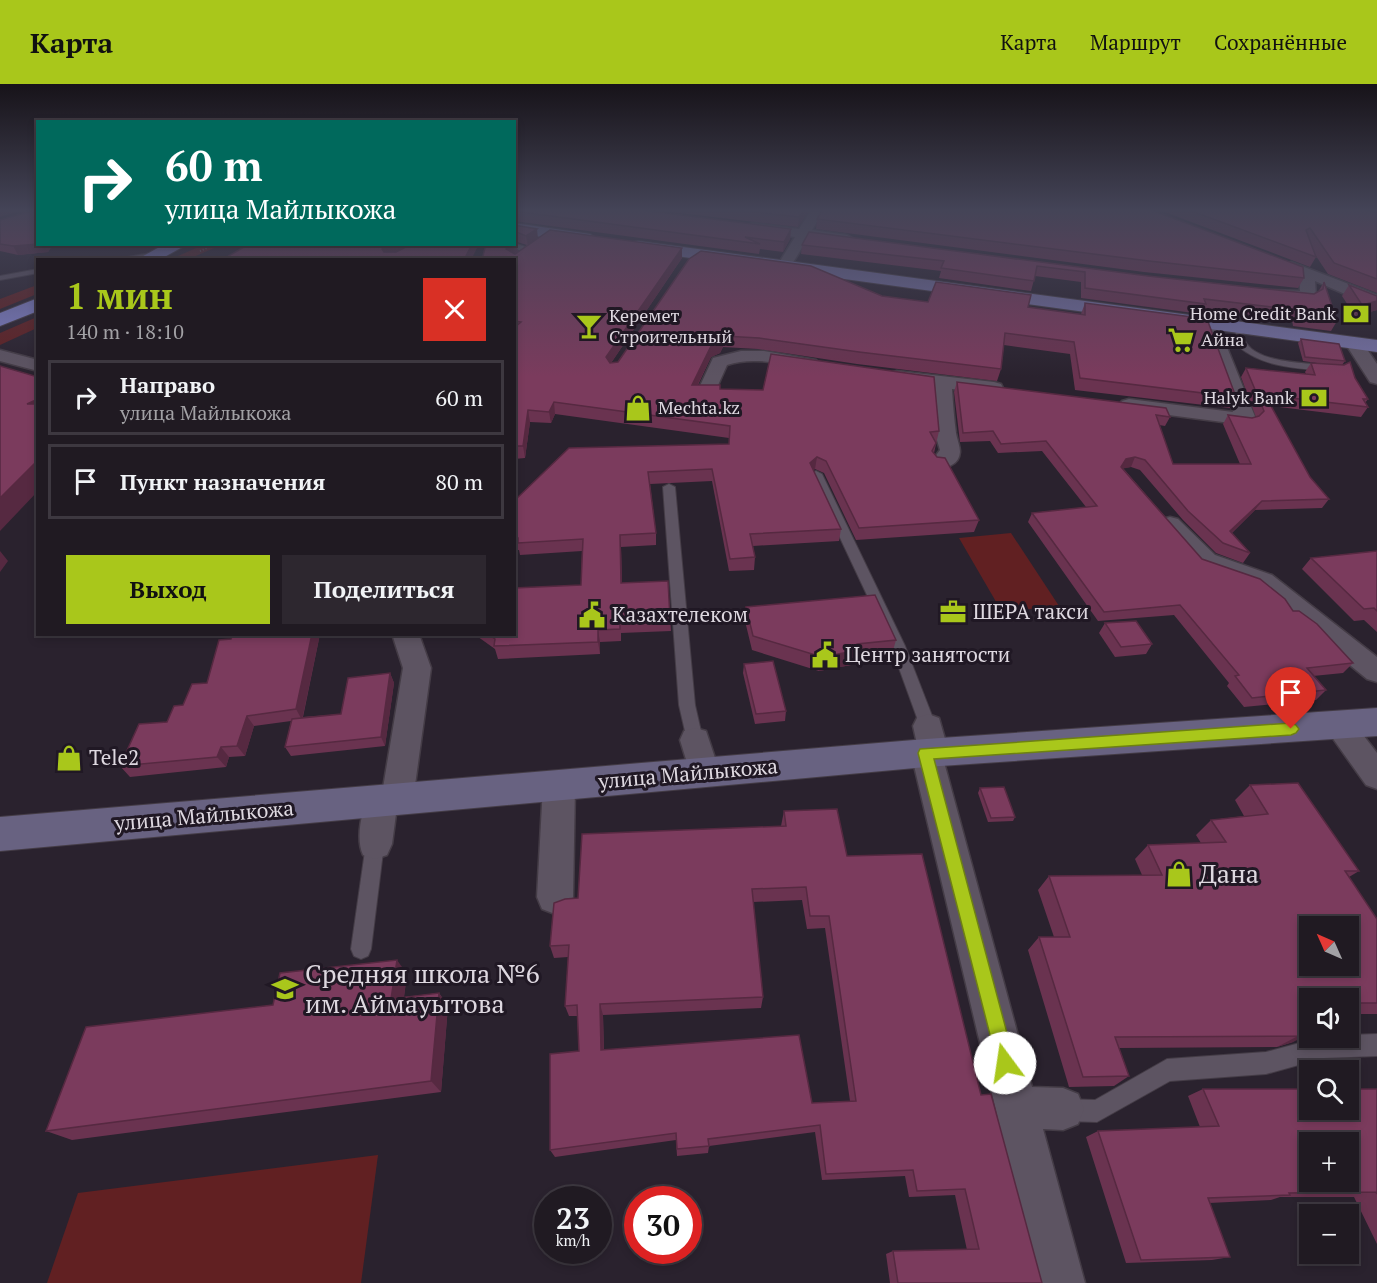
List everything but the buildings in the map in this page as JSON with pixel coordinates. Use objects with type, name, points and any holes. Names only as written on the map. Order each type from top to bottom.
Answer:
[{"type":"highway","points":[[0,320],[36,305]]},
{"type":"main road","points":[[770,265],[1377,346]]},
{"type":"street","points":[[1289,265],[1369,297],[1377,303]]},
{"type":"street","points":[[1257,291],[1308,297],[1307,272]]},
{"type":"street","points":[[1113,403],[1246,419],[1210,325]]},
{"type":"street","points":[[1354,343],[1377,378]]},
{"type":"street","points":[[0,355],[36,365]]},
{"type":"street","points":[[708,388],[719,362],[733,356],[758,356],[825,366]]},
{"type":"street","points":[[879,375],[1012,390]]},
{"type":"street","points":[[942,382],[946,437],[950,450],[948,458],[942,462]]},
{"type":"street","points":[[1158,510],[1206,561],[1226,570],[1263,580],[1377,672]]},
{"type":"street","points":[[375,844],[389,801],[417,668],[406,636]]},
{"type":"street","name":"улица Майлыкожа","points":[[0,834],[559,786],[700,756],[1339,726],[1377,722]]},
{"type":"street","points":[[1339,726],[1377,776]]},
{"type":"street","points":[[929,744],[1061,1283]]},
{"type":"street","points":[[555,897],[559,786]]},
{"type":"street","points":[[1017,1107],[1064,1110]]},
{"type":"lane","points":[[0,278],[36,271]]},
{"type":"lane","points":[[1237,328],[1242,345],[1261,356],[1290,364],[1338,369]]},
{"type":"lane","points":[[816,474],[898,646],[929,744]]},
{"type":"lane","points":[[669,487],[687,705],[700,756]]},
{"type":"lane","points":[[361,949],[375,844]]},
{"type":"lane","points":[[1064,1110],[1097,1111],[1167,1070],[1266,1063],[1324,1047],[1377,1045]]},
{"type":"shaded area","points":[[36,285],[36,294],[0,309],[0,299]]},
{"type":"shaded area","points":[[36,317],[36,328],[0,345],[0,333]]},
{"type":"shaded area","points":[[1011,533],[1059,606],[1002,612],[959,538]]},
{"type":"shaded area","points":[[378,1155],[361,1283],[47,1283],[78,1193]]},
{"type":"place","name":"Home Credit Bank","points":[[1356,314]]},
{"type":"place","name":"Керемет Строительный","points":[[589,326]]},
{"type":"place","name":"Айна","points":[[1181,340]]},
{"type":"place","name":"Halyk Bank","points":[[1314,398]]},
{"type":"place","name":"Mechta.kz","points":[[638,408]]},
{"type":"place","name":"ШЕРА такси","points":[[953,612]]},
{"type":"place","name":"Казахтелеком","points":[[592,615]]},
{"type":"place","name":"Центр занятости","points":[[825,655]]},
{"type":"place","name":"Tele2","points":[[69,758]]},
{"type":"place","name":"Дана","points":[[1179,874]]},
{"type":"place","name":"Средняя школа №6 им. Аймауытова","points":[[285,989]]},
{"type":"route","points":[[1005,1063],[926,753],[1291,729]]}]
